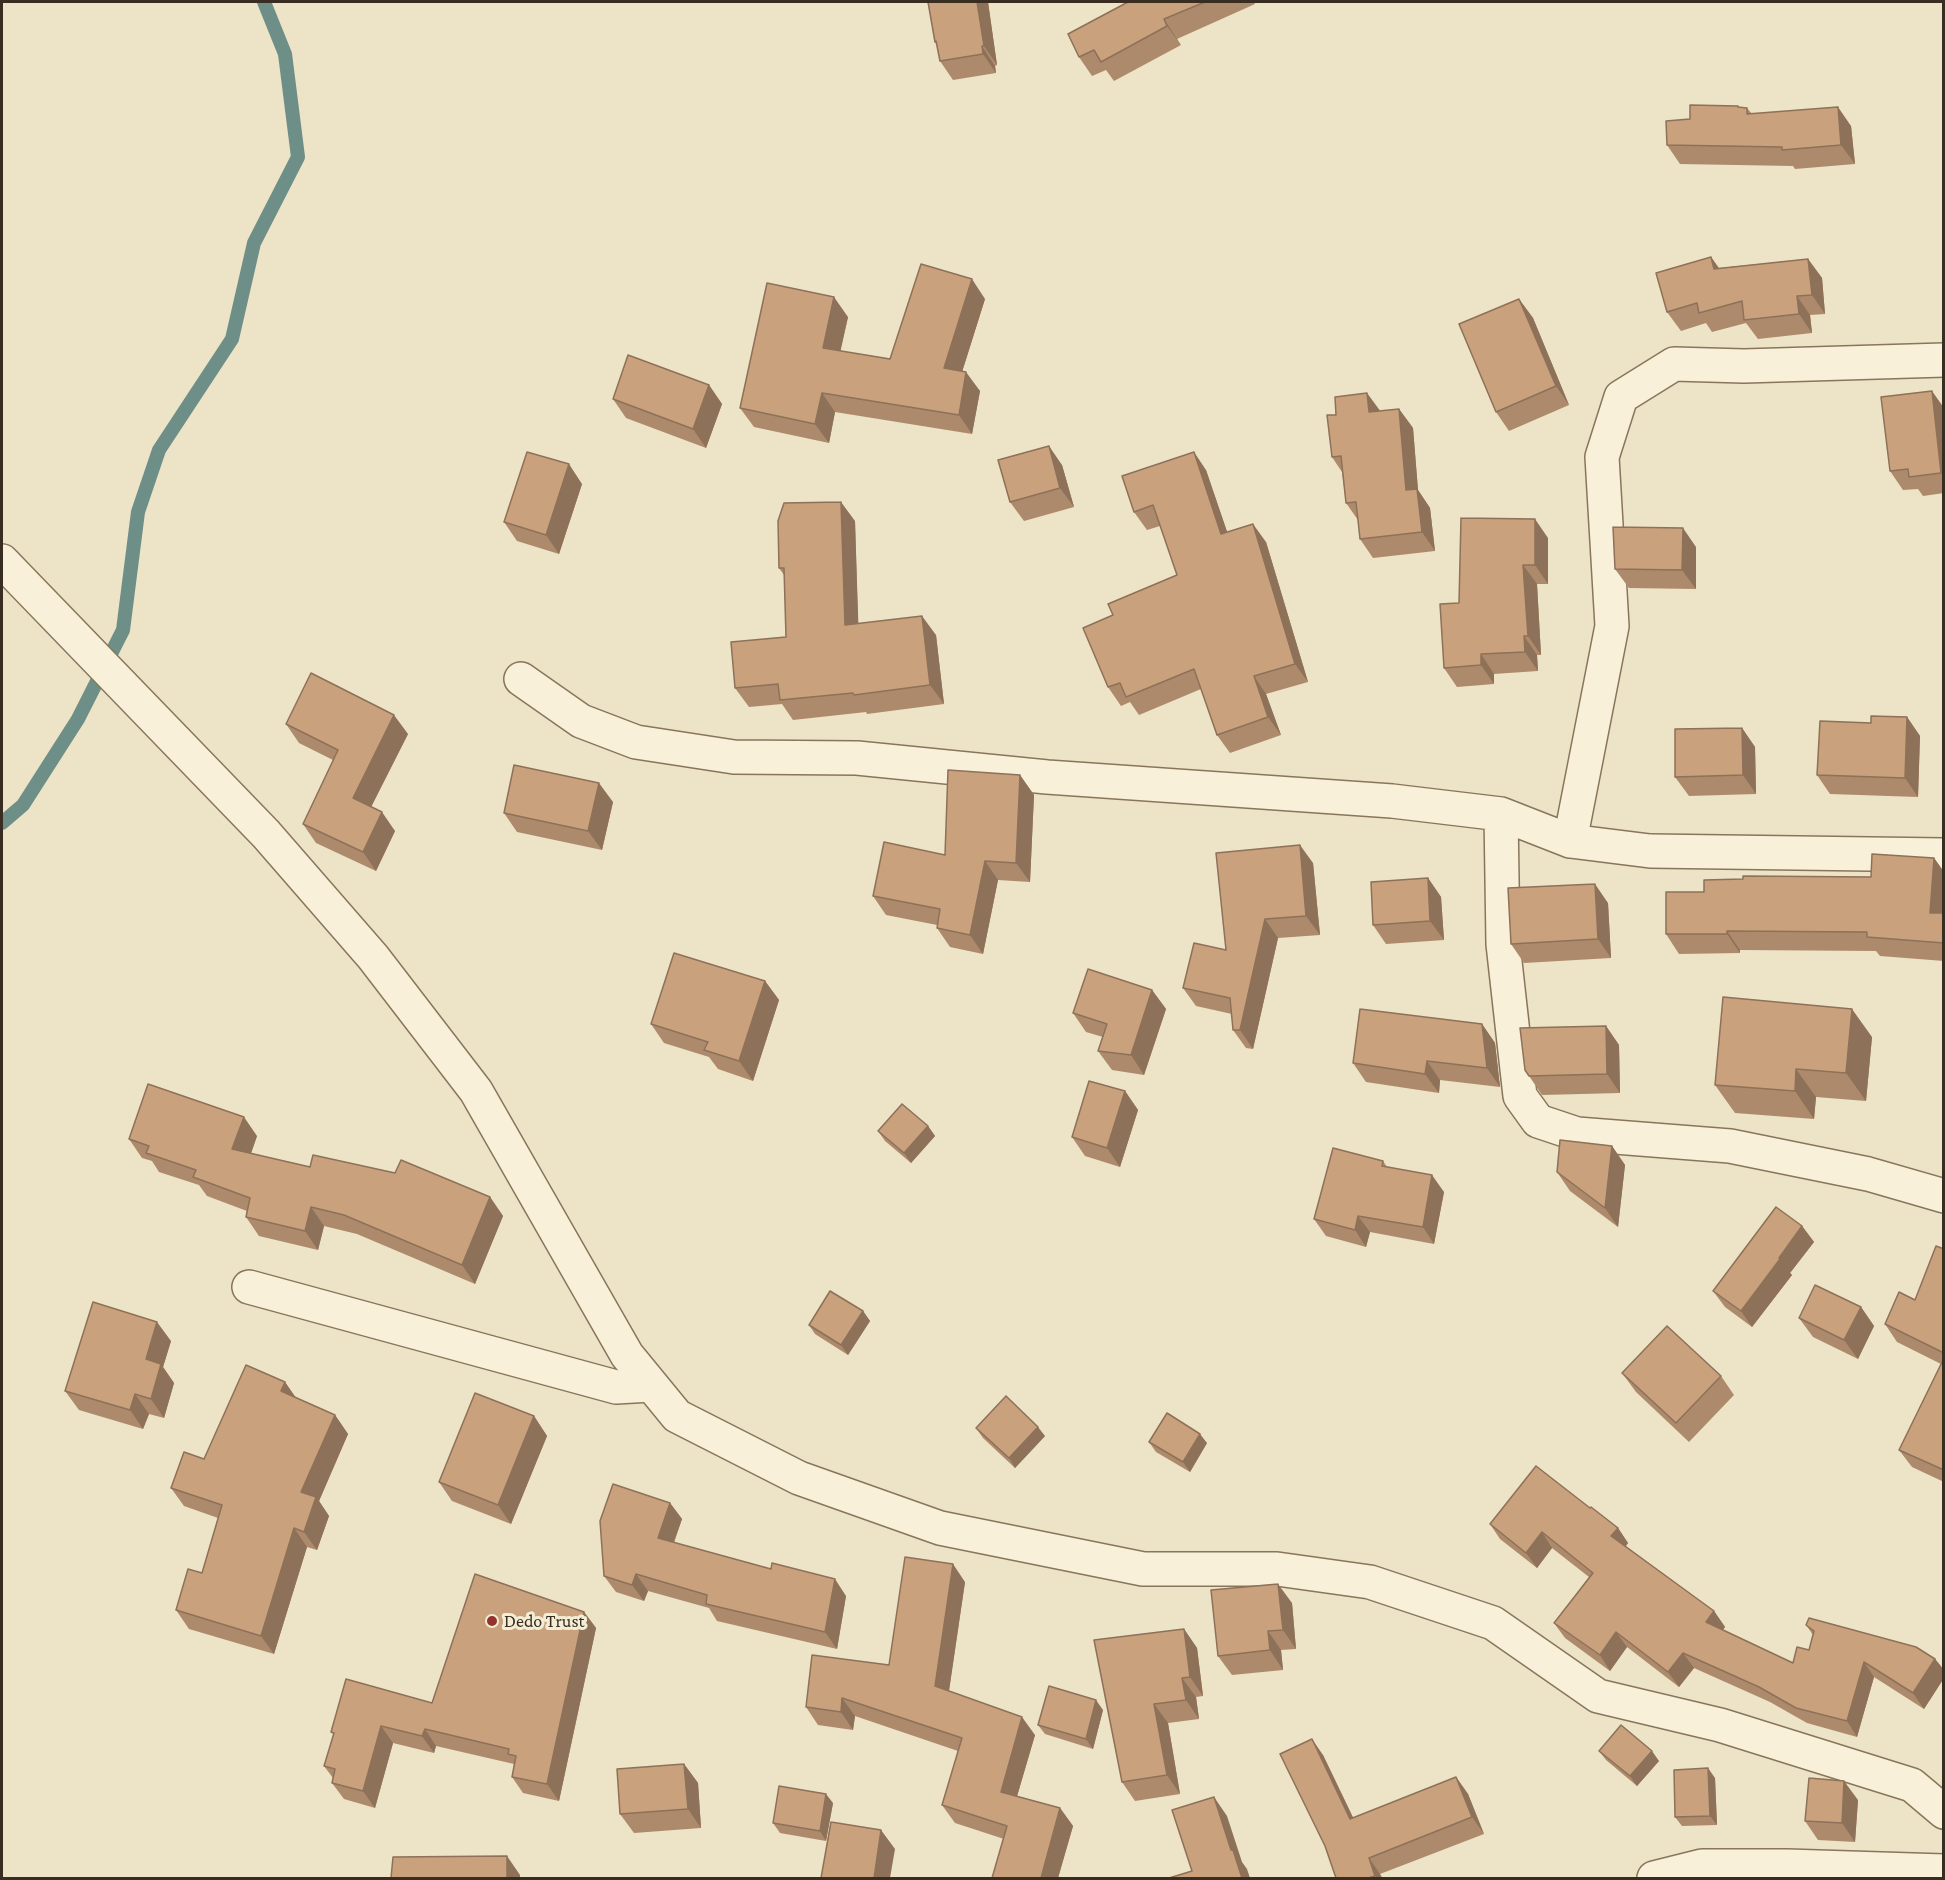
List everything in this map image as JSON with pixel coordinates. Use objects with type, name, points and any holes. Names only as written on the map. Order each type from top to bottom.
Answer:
[{"type":"street","points":[[1570,841],[1612,626],[1602,457],[1621,397],[1674,364],[1744,366],[1944,360]]},
{"type":"street","points":[[2,561],[266,834],[373,957],[476,1091],[627,1356],[677,1416],[799,1478],[940,1528],[1143,1569],[1277,1569],[1370,1582],[1493,1623],[1598,1696],[1720,1725],[1912,1785],[1944,1812]]},
{"type":"street","points":[[521,679],[581,721],[636,742],[734,757],[857,758],[1047,777],[1392,801],[1501,814],[1570,841],[1650,851],[1944,855]]},
{"type":"street","points":[[1501,814],[1503,944],[1520,1096],[1538,1121],[1577,1134],[1730,1146],[1868,1174],[1944,1196]]},
{"type":"street","points":[[249,1287],[616,1387],[651,1385]]},
{"type":"street","points":[[1654,1878],[1702,1866],[1944,1871]]},
{"type":"building","points":[[928,2],[977,2],[984,46],[982,46],[983,54],[940,61]]},
{"type":"building","points":[[1128,2],[1205,2],[1164,19],[1167,26],[1101,62],[1094,50],[1079,57],[1068,34]]},
{"type":"building","points":[[1690,105],[1738,106],[1747,108],[1747,114],[1838,107],[1841,145],[1782,150],[1782,147],[1667,145],[1666,121],[1690,119]]},
{"type":"building","points":[[1711,257],[1714,269],[1808,259],[1812,295],[1797,296],[1799,314],[1744,320],[1742,301],[1699,313],[1697,303],[1667,312],[1656,273]]},
{"type":"building","points":[[921,264],[972,279],[944,368],[966,372],[959,415],[822,393],[815,424],[740,408],[767,283],[834,297],[823,348],[890,359]]},
{"type":"building","points":[[1519,299],[1556,386],[1496,412],[1459,324]]},
{"type":"building","points":[[628,355],[709,385],[693,429],[613,399]]},
{"type":"building","points":[[1932,391],[1941,473],[1909,477],[1908,469],[1890,471],[1881,397]]},
{"type":"building","points":[[1367,393],[1369,412],[1399,409],[1406,490],[1417,489],[1422,532],[1360,539],[1356,502],[1346,503],[1341,456],[1332,457],[1327,415],[1336,415],[1335,397]]},
{"type":"building","points":[[1049,446],[1060,488],[1010,502],[998,460]]},
{"type":"building","points":[[527,452],[569,464],[546,535],[504,522]]},
{"type":"building","points":[[1194,452],[1221,534],[1253,524],[1295,664],[1254,676],[1268,717],[1217,735],[1194,669],[1126,697],[1120,683],[1108,687],[1083,628],[1113,615],[1108,604],[1177,575],[1153,505],[1134,512],[1122,476]]},
{"type":"building","points":[[841,502],[845,625],[922,616],[930,685],[854,695],[853,693],[780,700],[778,684],[735,688],[731,642],[786,637],[784,568],[779,568],[778,521],[784,503]]},
{"type":"building","points":[[1461,518],[1535,519],[1535,565],[1523,565],[1528,636],[1524,636],[1525,652],[1481,654],[1481,665],[1444,668],[1440,604],[1459,603]]},
{"type":"building","points":[[1613,527],[1683,528],[1682,570],[1615,569]]},
{"type":"building","points":[[311,673],[394,715],[353,798],[382,812],[363,852],[303,824],[338,750],[286,724]]},
{"type":"building","points":[[1871,716],[1907,717],[1905,778],[1817,775],[1820,721],[1871,723]]},
{"type":"building","points":[[1742,728],[1743,775],[1675,777],[1675,729]]},
{"type":"building","points":[[514,765],[599,783],[588,831],[504,813]]},
{"type":"building","points":[[948,770],[1020,775],[1016,863],[985,861],[970,935],[937,928],[940,909],[873,896],[884,842],[945,855]]},
{"type":"building","points":[[1300,845],[1306,916],[1265,919],[1240,1030],[1233,1030],[1230,998],[1183,988],[1194,943],[1226,950],[1216,853]]},
{"type":"building","points":[[1872,854],[1934,858],[1930,913],[1944,913],[1944,943],[1867,937],[1867,932],[1727,931],[1727,934],[1666,934],[1666,892],[1704,892],[1704,880],[1743,879],[1743,876],[1871,877]]},
{"type":"building","points":[[1428,878],[1430,921],[1373,925],[1371,882]]},
{"type":"building","points":[[1595,884],[1598,939],[1511,944],[1508,888]]},
{"type":"building","points":[[674,953],[765,981],[739,1061],[704,1050],[708,1042],[651,1024]]},
{"type":"building","points":[[1088,969],[1152,990],[1131,1055],[1098,1051],[1107,1024],[1073,1013]]},
{"type":"building","points":[[1723,997],[1852,1009],[1846,1073],[1796,1069],[1795,1091],[1715,1085]]},
{"type":"building","points":[[1360,1009],[1482,1024],[1487,1068],[1427,1061],[1425,1074],[1353,1063]]},
{"type":"building","points":[[1606,1026],[1607,1074],[1529,1076],[1525,1070],[1520,1028]]},
{"type":"building","points":[[1089,1081],[1125,1091],[1107,1148],[1072,1137]]},
{"type":"building","points":[[148,1084],[244,1117],[232,1149],[310,1167],[313,1155],[395,1173],[401,1160],[490,1197],[462,1265],[344,1215],[311,1207],[305,1231],[246,1217],[250,1198],[193,1177],[196,1170],[146,1153],[149,1146],[129,1139]]},
{"type":"building","points":[[902,1104],[928,1126],[904,1153],[878,1131]]},
{"type":"building","points":[[1560,1140],[1612,1146],[1605,1208],[1557,1172]]},
{"type":"building","points":[[1333,1148],[1383,1161],[1382,1166],[1432,1175],[1423,1227],[1358,1216],[1355,1230],[1314,1219]]},
{"type":"building","points":[[1776,1207],[1802,1226],[1741,1311],[1713,1291]]},
{"type":"building","points":[[1936,1246],[1944,1249],[1944,1353],[1885,1324],[1899,1292],[1915,1300]]},
{"type":"building","points":[[1815,1285],[1861,1307],[1844,1340],[1799,1318]]},
{"type":"building","points":[[830,1291],[863,1311],[841,1345],[809,1325]]},
{"type":"building","points":[[93,1302],[157,1322],[146,1359],[161,1364],[151,1399],[135,1394],[130,1410],[65,1391]]},
{"type":"building","points":[[1667,1326],[1721,1376],[1676,1423],[1622,1373]]},
{"type":"building","points":[[1944,1358],[1944,1470],[1899,1450]]},
{"type":"building","points":[[246,1365],[285,1382],[281,1391],[335,1415],[301,1492],[316,1497],[304,1532],[294,1528],[261,1636],[176,1610],[188,1569],[202,1573],[222,1505],[171,1488],[184,1452],[204,1459]]},
{"type":"building","points":[[475,1393],[534,1416],[498,1505],[439,1482]]},
{"type":"building","points":[[1006,1396],[1038,1427],[1009,1458],[976,1428]]},
{"type":"building","points":[[1167,1413],[1200,1434],[1183,1462],[1149,1442]]},
{"type":"building","points":[[1536,1466],[1618,1528],[1611,1536],[1714,1611],[1706,1622],[1793,1663],[1797,1647],[1809,1650],[1814,1631],[1806,1625],[1809,1618],[1916,1647],[1935,1659],[1913,1693],[1864,1662],[1847,1721],[1796,1708],[1759,1687],[1683,1653],[1668,1672],[1616,1632],[1600,1655],[1554,1623],[1593,1573],[1542,1532],[1526,1553],[1490,1524]]},
{"type":"building","points":[[613,1484],[670,1503],[658,1538],[771,1569],[772,1563],[835,1579],[825,1632],[706,1604],[707,1595],[636,1574],[632,1585],[604,1576],[600,1521]]},
{"type":"building","points":[[905,1557],[953,1564],[935,1686],[1022,1717],[1001,1792],[1060,1808],[1041,1878],[992,1878],[1007,1826],[942,1805],[962,1738],[842,1698],[841,1712],[806,1707],[812,1655],[889,1665]]},
{"type":"building","points":[[475,1574],[584,1612],[547,1784],[512,1777],[516,1756],[508,1754],[509,1749],[425,1729],[422,1736],[381,1726],[363,1791],[332,1783],[335,1769],[324,1766],[346,1679],[432,1703]]},
{"type":"building","points":[[1278,1584],[1283,1630],[1268,1631],[1270,1650],[1218,1656],[1211,1590]]},
{"type":"building","points":[[1184,1629],[1190,1677],[1182,1678],[1186,1700],[1154,1704],[1167,1775],[1122,1782],[1094,1640]]},
{"type":"building","points":[[1049,1686],[1096,1700],[1086,1739],[1038,1725]]},
{"type":"building","points":[[1621,1725],[1652,1751],[1630,1776],[1599,1751]]},
{"type":"building","points":[[1312,1739],[1350,1819],[1456,1777],[1472,1817],[1369,1858],[1375,1876],[1336,1878],[1325,1846],[1280,1754]]},
{"type":"building","points":[[684,1764],[688,1809],[620,1814],[617,1769]]},
{"type":"building","points":[[1708,1768],[1710,1816],[1675,1817],[1674,1770]]},
{"type":"building","points":[[1809,1778],[1844,1781],[1842,1823],[1805,1821]]},
{"type":"building","points":[[779,1786],[826,1794],[820,1831],[773,1823]]},
{"type":"building","points":[[1214,1797],[1242,1878],[1169,1878],[1192,1871],[1172,1810]]},
{"type":"building","points":[[831,1822],[881,1830],[874,1878],[821,1878]]},
{"type":"building","points":[[507,1856],[507,1878],[391,1878],[393,1857]]},
{"type":"waterway","points":[[2,823],[23,805],[78,719],[123,630],[138,512],[159,450],[232,339],[254,243],[298,157],[285,54],[264,2]]},
{"type":"place","name":"Dedo Trust","points":[[492,1621]]}]
